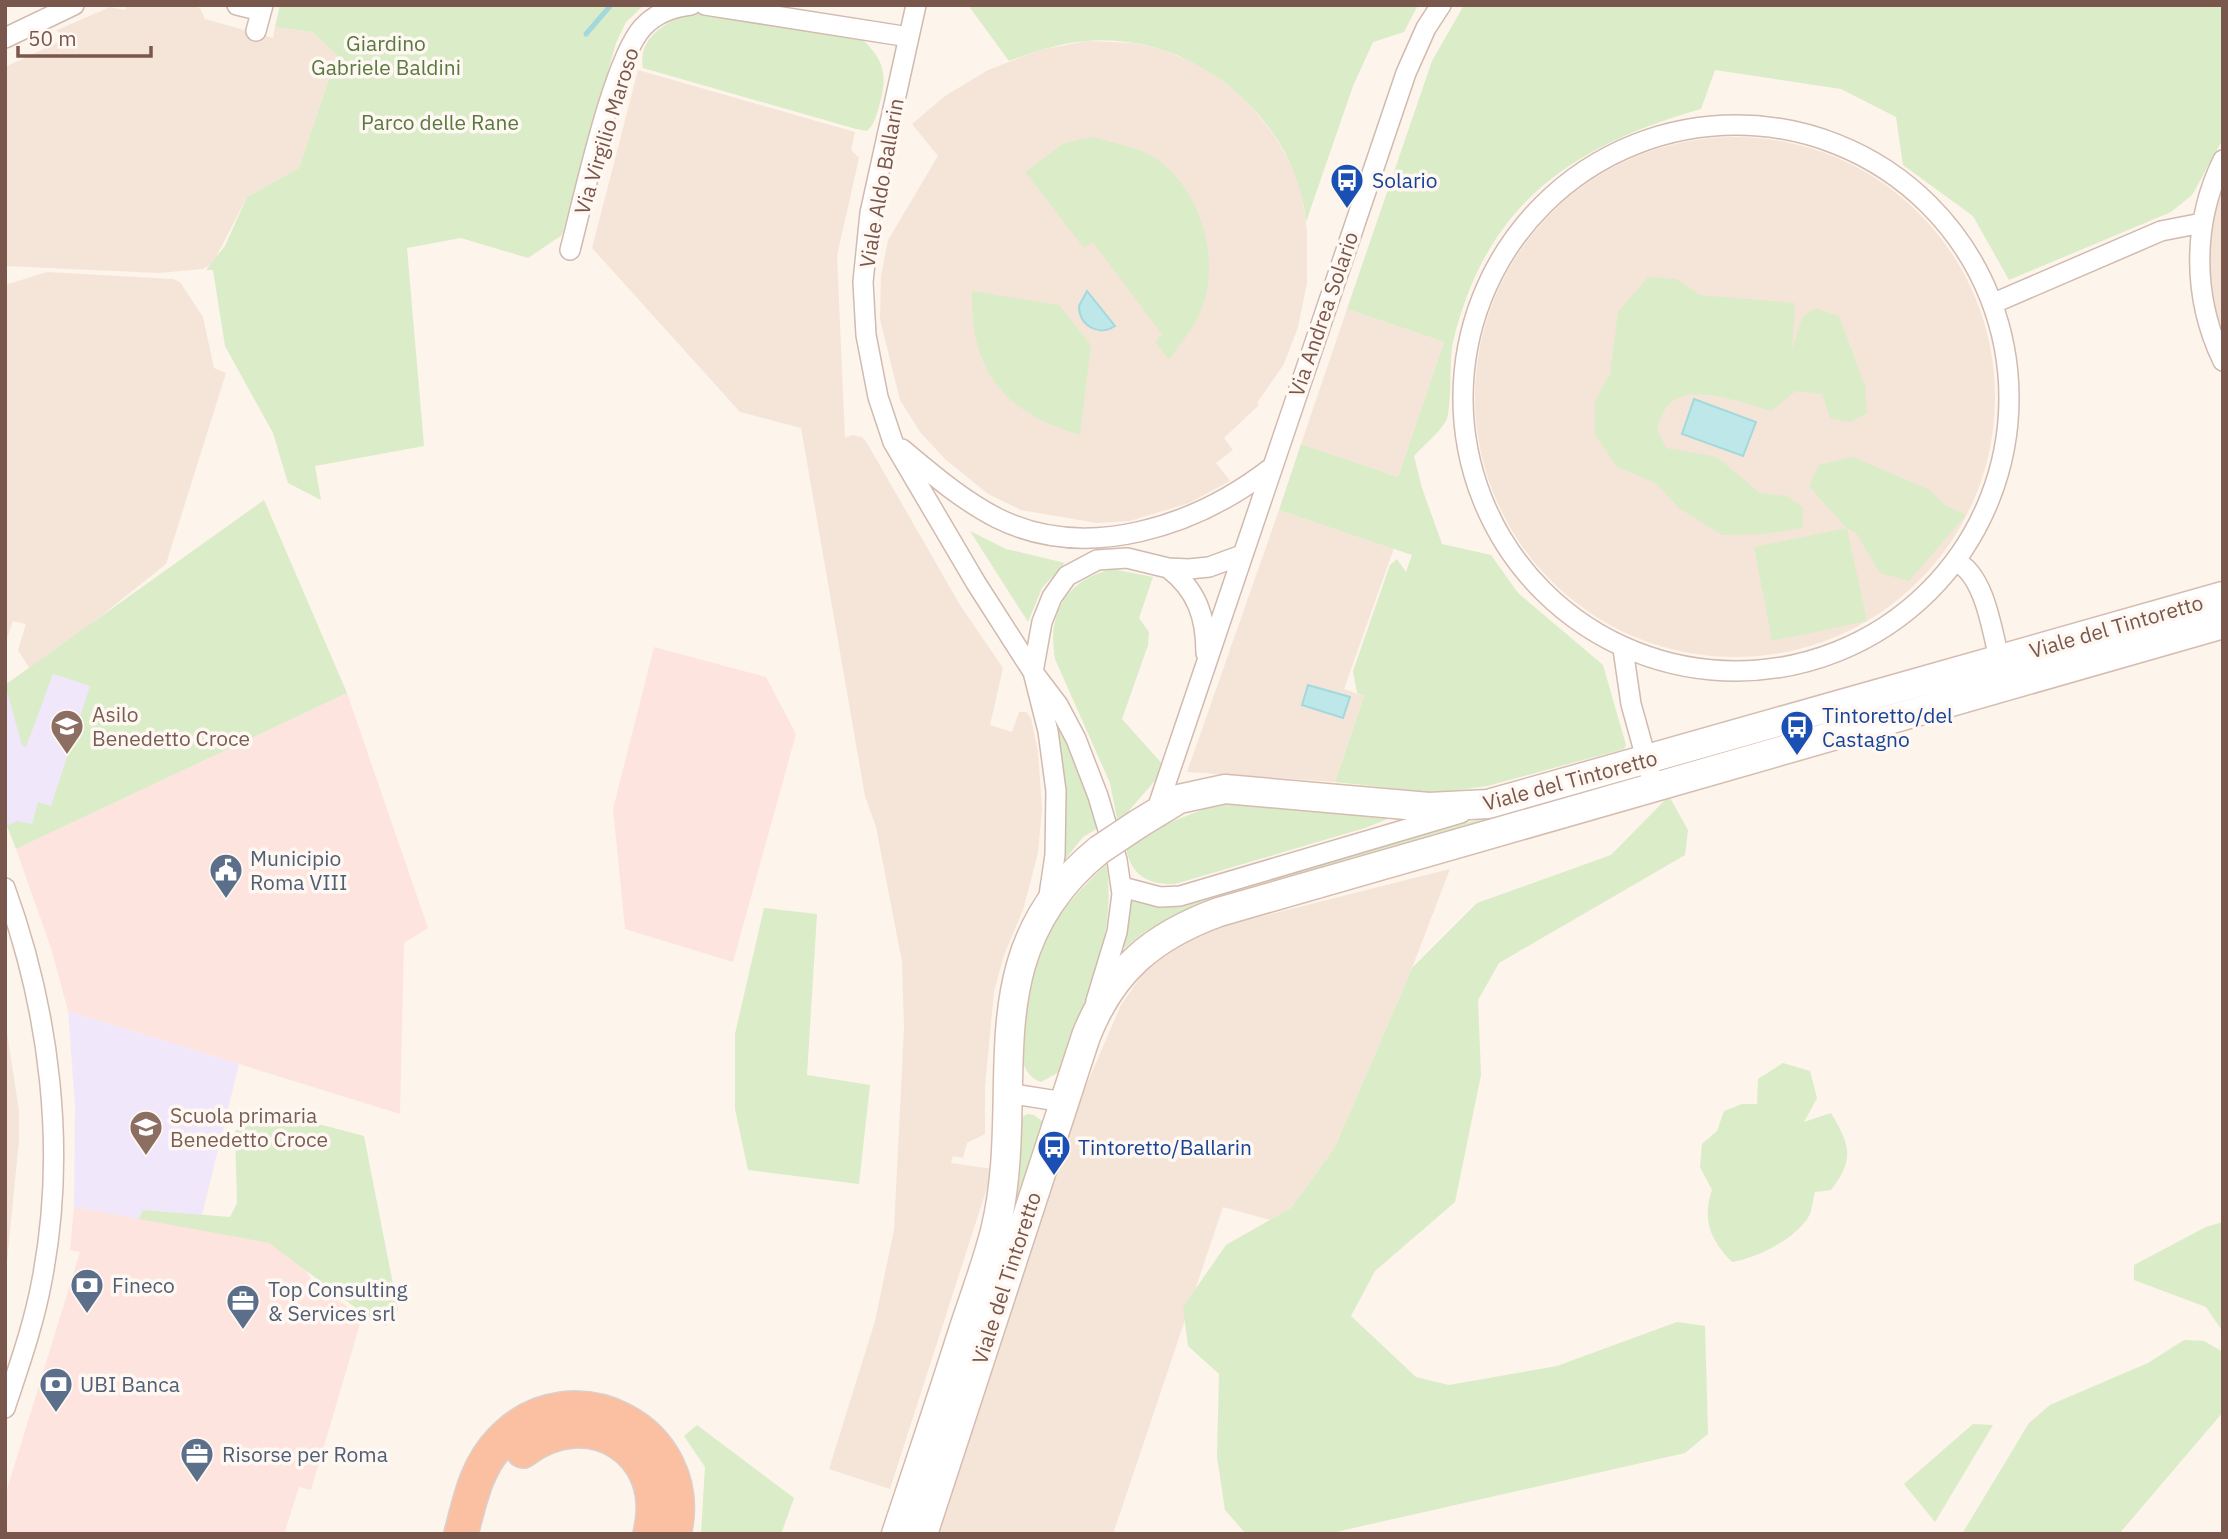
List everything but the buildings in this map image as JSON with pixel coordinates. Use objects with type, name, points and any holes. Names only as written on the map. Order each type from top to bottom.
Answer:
[{"type":"highway","points":[[461,1534],[479,1473],[500,1442],[536,1418],[575,1408],[597,1410],[623,1419],[640,1430],[658,1448],[675,1481],[678,1501],[674,1534]]},
{"type":"highway","points":[[483,1534],[500,1480],[515,1458],[540,1439],[580,1432],[615,1441],[639,1460],[655,1496],[650,1534]]},
{"type":"main road","name":"Viale del Tintoretto","points":[[896,1534],[963,1371],[1100,1004],[1123,970],[1156,944],[1198,920],[1654,787],[2002,673],[2223,596]]},
{"type":"main road","name":"Viale del Tintoretto","points":[[923,1534],[997,1220],[1005,1166],[1007,1036],[1012,999],[1024,957],[1046,910],[1077,871],[1099,850],[1147,818],[1184,798],[1225,789],[1429,807],[1488,804],[1647,760],[2002,673],[2223,624]]},
{"type":"street","points":[[5,38],[74,5]]},
{"type":"street","points":[[237,5],[262,8],[256,31]]},
{"type":"street","name":"Via Virgilio Maroso","points":[[570,250],[618,79],[630,47],[643,27],[656,16],[674,8],[691,5]]},
{"type":"street","points":[[705,5],[909,37]]},
{"type":"street","name":"Viale Aldo Ballarin","points":[[916,5],[870,214],[863,282],[869,356],[878,397],[893,442],[1032,672],[1058,705],[1082,753],[1107,827],[1122,887],[1117,932],[1078,1058]]},
{"type":"street","name":"Via Andrea Solario","points":[[1147,818],[1206,667],[1241,555],[1410,59],[1441,5]]},
{"type":"street","points":[[1734,125],[1804,133],[1858,152],[1915,190],[1959,238],[1994,303],[2009,363],[2007,424],[1991,494],[1955,561],[1918,598],[1877,629],[1842,649],[1801,665],[1757,673],[1711,673],[1661,663],[1623,649],[1571,618],[1523,570],[1487,510],[1468,450],[1465,378],[1470,341],[1481,304],[1511,246],[1554,196],[1607,158],[1667,134],[1734,125]]},
{"type":"street","points":[[2223,160],[2209,193],[2202,223],[2199,255],[2202,297],[2209,328],[2223,361]]},
{"type":"street","points":[[1994,303],[2161,232],[2202,223]]},
{"type":"street","points":[[893,442],[968,501],[1018,527],[1077,537],[1147,530],[1222,502],[1271,468]]},
{"type":"street","name":"Viale Aldo Ballarin","points":[[1046,910],[1055,855],[1056,791],[1048,731],[1032,672],[1046,609],[1067,576],[1084,565],[1111,558],[1139,560],[1168,568],[1209,566],[1241,555]]},
{"type":"street","points":[[1955,561],[1970,570],[1979,584],[2002,673]]},
{"type":"street","points":[[1168,568],[1191,590],[1199,606],[1205,628],[1206,667]]},
{"type":"street","points":[[1623,649],[1632,705],[1654,787]]},
{"type":"street","points":[[1122,887],[1160,897],[1180,896],[1488,804]]},
{"type":"street","points":[[5,888],[28,954],[41,1012],[53,1150],[44,1270],[36,1307],[5,1408]]},
{"type":"street","points":[[1008,1093],[1063,1102]]},
{"type":"shaded area","points":[[127,5],[189,5],[200,8],[205,19],[273,38],[275,27],[312,32],[337,55],[299,168],[247,197],[213,263],[203,269],[159,273],[5,266],[5,67],[61,41],[57,30],[110,7],[125,10]]},
{"type":"shaded area","points":[[1087,41],[1133,43],[1160,49],[1202,66],[1245,98],[1274,135],[1294,170],[1301,188],[1307,231],[1307,283],[1298,327],[1284,364],[1257,403],[1259,405],[1224,438],[1233,450],[1216,463],[1230,481],[1189,503],[1130,521],[1097,523],[1021,510],[988,494],[945,459],[920,432],[900,400],[880,319],[881,276],[888,240],[938,156],[912,124],[945,96],[988,70],[1040,50]]},
{"type":"shaded area","points":[[638,70],[855,132],[851,150],[859,158],[837,256],[845,438],[852,435],[862,437],[867,443],[960,605],[1003,668],[990,725],[1012,732],[1019,712],[1026,712],[1031,718],[1038,752],[1042,809],[1038,853],[1023,910],[1004,955],[994,992],[985,1087],[985,1134],[967,1143],[963,1158],[953,1156],[951,1163],[993,1169],[890,1489],[829,1469],[875,1321],[894,1230],[904,1028],[902,962],[876,827],[865,796],[801,428],[740,412],[592,248]]},
{"type":"shaded area","points":[[1735,137],[1786,142],[1834,157],[1879,181],[1919,213],[1951,253],[1975,298],[1990,346],[1995,397],[1990,448],[1975,496],[1951,541],[1919,581],[1879,613],[1834,637],[1786,652],[1735,657],[1684,652],[1636,637],[1591,613],[1551,581],[1519,541],[1495,496],[1480,448],[1475,397],[1480,346],[1495,298],[1519,253],[1551,213],[1591,181],[1636,157],[1684,142]]},
{"type":"shaded area","points":[[2223,185],[2223,329],[2216,314],[2208,257],[2217,200]]},
{"type":"shaded area","points":[[47,272],[173,279],[180,282],[203,317],[214,368],[226,373],[166,564],[30,669],[18,650],[26,624],[13,621],[5,644],[5,285]]},
{"type":"shaded area","points":[[1347,309],[1444,342],[1398,477],[1301,444]]},
{"type":"shaded area","points":[[1279,510],[1394,548],[1344,689],[1364,696],[1335,782],[1187,772]]},
{"type":"shaded area","name":"Asilo Benedetto Croce","points":[[76,636],[138,723],[119,789],[13,838],[5,822],[5,685]]},
{"type":"shaded area","points":[[654,647],[766,677],[796,734],[733,962],[625,929],[613,809]]},
{"type":"shaded area","name":"Municipio Roma VIII","points":[[347,693],[428,928],[404,943],[400,1114],[68,1011],[51,948],[16,849]]},
{"type":"shaded area","points":[[1450,869],[1412,968],[1335,1147],[1291,1208],[1270,1220],[1223,1207],[1113,1534],[938,1534],[1083,1093],[1121,1005],[1148,966],[1188,935]]},
{"type":"shaded area","name":"Scuola primaria Benedetto Croce","points":[[68,1011],[239,1064],[202,1215],[143,1210],[139,1219],[74,1207],[75,1106]]},
{"type":"shaded area","points":[[5,1019],[19,1111],[19,1140],[5,1283]]},
{"type":"shaded area","points":[[74,1207],[289,1244],[313,1282],[362,1317],[311,1490],[299,1487],[284,1534],[5,1534],[5,1496],[80,1252],[70,1250]]},
{"type":"green space","name":"Parco delle Rane","points":[[280,5],[644,5],[626,22],[616,43],[562,235],[528,258],[461,238],[407,248],[424,446],[315,466],[321,500],[288,483],[273,433],[225,346],[213,270],[206,270],[225,246],[247,197],[299,168],[337,55],[312,32],[275,27]]},
{"type":"green space","points":[[968,5],[1418,5],[1404,32],[1373,42],[1353,86],[1306,222],[1298,184],[1282,148],[1260,116],[1232,88],[1200,66],[1164,50],[1125,42],[1086,41],[1066,44],[1009,61]]},
{"type":"green space","points":[[1464,5],[2223,5],[2223,139],[2192,195],[2171,212],[2009,280],[1973,216],[1903,165],[1896,117],[1841,89],[1715,70],[1701,109],[1654,124],[1612,142],[1574,163],[1541,188],[1512,217],[1487,253],[1468,294],[1453,342],[1446,421],[1414,456],[1442,544],[1491,555],[1518,593],[1603,665],[1626,745],[1624,749],[1487,786],[1437,793],[1335,782],[1364,696],[1357,693],[1353,671],[1390,565],[1397,559],[1406,572],[1412,555],[1279,510],[1301,444],[1398,477],[1444,342],[1347,309],[1432,61]]},
{"type":"green space","points":[[692,12],[707,12],[862,39],[876,55],[884,77],[882,95],[872,126],[867,131],[856,129],[643,68],[645,47],[656,32],[673,20]]},
{"type":"green space","points":[[1092,137],[1147,153],[1162,163],[1177,177],[1189,194],[1205,233],[1209,275],[1206,296],[1196,321],[1169,360],[1155,342],[1162,334],[1093,242],[1084,248],[1025,172],[1064,143]]},
{"type":"green space","points":[[1648,277],[1676,279],[1700,295],[1795,303],[1792,349],[1802,318],[1815,308],[1839,316],[1865,386],[1867,413],[1850,422],[1830,418],[1822,394],[1796,391],[1771,411],[1734,400],[1692,395],[1680,397],[1670,403],[1657,428],[1666,448],[1717,457],[1760,493],[1787,496],[1803,508],[1802,528],[1764,534],[1722,535],[1680,509],[1655,483],[1617,467],[1595,434],[1595,401],[1610,374],[1618,312]]},
{"type":"green space","points":[[972,291],[1059,305],[1091,345],[1080,435],[1053,426],[1031,414],[1012,401],[997,385],[985,366],[977,344]]},
{"type":"green space","points":[[1853,457],[1930,490],[1945,505],[1966,515],[1909,581],[1880,573],[1856,533],[1847,528],[1867,621],[1772,641],[1754,547],[1846,528],[1809,486],[1819,465]]},
{"type":"green space","points":[[264,500],[347,693],[16,849],[7,826],[17,821],[32,824],[38,802],[51,806],[90,686],[53,674],[26,747],[22,745],[5,685]]},
{"type":"green space","points":[[970,531],[1006,549],[1065,563],[1042,588],[1028,622]]},
{"type":"green space","points":[[1112,569],[1153,577],[1139,618],[1149,632],[1148,645],[1122,719],[1166,768],[1118,823],[1110,783],[1055,659],[1053,642],[1057,613],[1063,601],[1083,581]]},
{"type":"green space","points":[[1056,718],[1100,827],[1083,837],[1063,862],[1066,808]]},
{"type":"green space","points":[[1633,775],[1634,780],[1201,904],[1145,932],[1123,949],[1129,899],[1164,908],[1180,905]]},
{"type":"green space","points":[[1669,796],[1688,830],[1685,855],[1499,963],[1478,1000],[1481,1075],[1455,1202],[1375,1271],[1351,1316],[1416,1377],[1449,1385],[1557,1366],[1677,1322],[1705,1326],[1708,1434],[1685,1453],[1327,1534],[1246,1534],[1225,1510],[1217,1457],[1219,1374],[1188,1346],[1183,1307],[1226,1245],[1291,1208],[1335,1147],[1412,968],[1477,903],[1611,855]]},
{"type":"green space","points":[[1293,802],[1393,817],[1365,828],[1175,884],[1157,883],[1143,877],[1128,858],[1126,848],[1168,823],[1220,803]]},
{"type":"green space","points":[[1106,864],[1108,915],[1104,942],[1089,997],[1059,1072],[1041,1082],[1028,1073],[1022,1057],[1020,1036],[1022,1013],[1033,967],[1053,924],[1074,897]]},
{"type":"green space","points":[[764,908],[817,914],[807,1075],[870,1085],[859,1184],[748,1170],[735,1109],[735,1034]]},
{"type":"green space","points":[[1783,1063],[1810,1071],[1817,1098],[1804,1122],[1831,1113],[1846,1143],[1847,1160],[1831,1190],[1815,1192],[1810,1214],[1787,1239],[1765,1251],[1732,1262],[1718,1246],[1710,1229],[1708,1210],[1712,1190],[1700,1167],[1702,1144],[1717,1131],[1724,1111],[1742,1104],[1757,1104],[1758,1079]]},
{"type":"green space","points":[[265,1110],[364,1136],[398,1310],[386,1326],[364,1314],[269,1243],[139,1219],[143,1210],[230,1217],[237,1203],[235,1131]]},
{"type":"green space","points":[[1027,1114],[1034,1115],[1045,1123],[1006,1240],[1017,1121]]},
{"type":"green space","points":[[2223,1222],[2223,1332],[2206,1307],[2134,1280],[2134,1265],[2206,1227]]},
{"type":"green space","points":[[2184,1340],[2204,1341],[2223,1352],[2223,1412],[2119,1534],[1962,1534],[2029,1423],[2050,1405],[2148,1363]]},
{"type":"green space","points":[[1973,1424],[1993,1425],[1935,1522],[1904,1484]]},
{"type":"green space","points":[[697,1425],[794,1498],[781,1534],[701,1534],[705,1467],[684,1436]]},
{"type":"water","points":[[1087,291],[1115,326],[1096,330],[1082,319],[1079,306]]},
{"type":"water","points":[[1694,399],[1756,422],[1743,456],[1682,434]]},
{"type":"water","points":[[1308,685],[1350,697],[1343,718],[1302,705]]},
{"type":"waterway","points":[[586,34],[611,5]]},
{"type":"place","name":"Solario","points":[[1347,210]]},
{"type":"place","name":"Asilo Benedetto Croce","points":[[67,756]]},
{"type":"place","name":"Tintoretto/del Castagno","points":[[1797,757]]},
{"type":"place","name":"Municipio Roma VIII","points":[[226,900]]},
{"type":"place","name":"Scuola primaria Benedetto Croce","points":[[146,1157]]},
{"type":"place","name":"Tintoretto/Ballarin","points":[[1054,1177]]},
{"type":"place","name":"Fineco","points":[[87,1315]]},
{"type":"place","name":"Top Consulting & Services srl","points":[[243,1331]]},
{"type":"place","name":"UBI Banca","points":[[56,1414]]},
{"type":"place","name":"Risorse per Roma","points":[[197,1484]]},
{"type":"park label","name":"Giardino Gabriele Baldini","points":[[386,55]]}]
